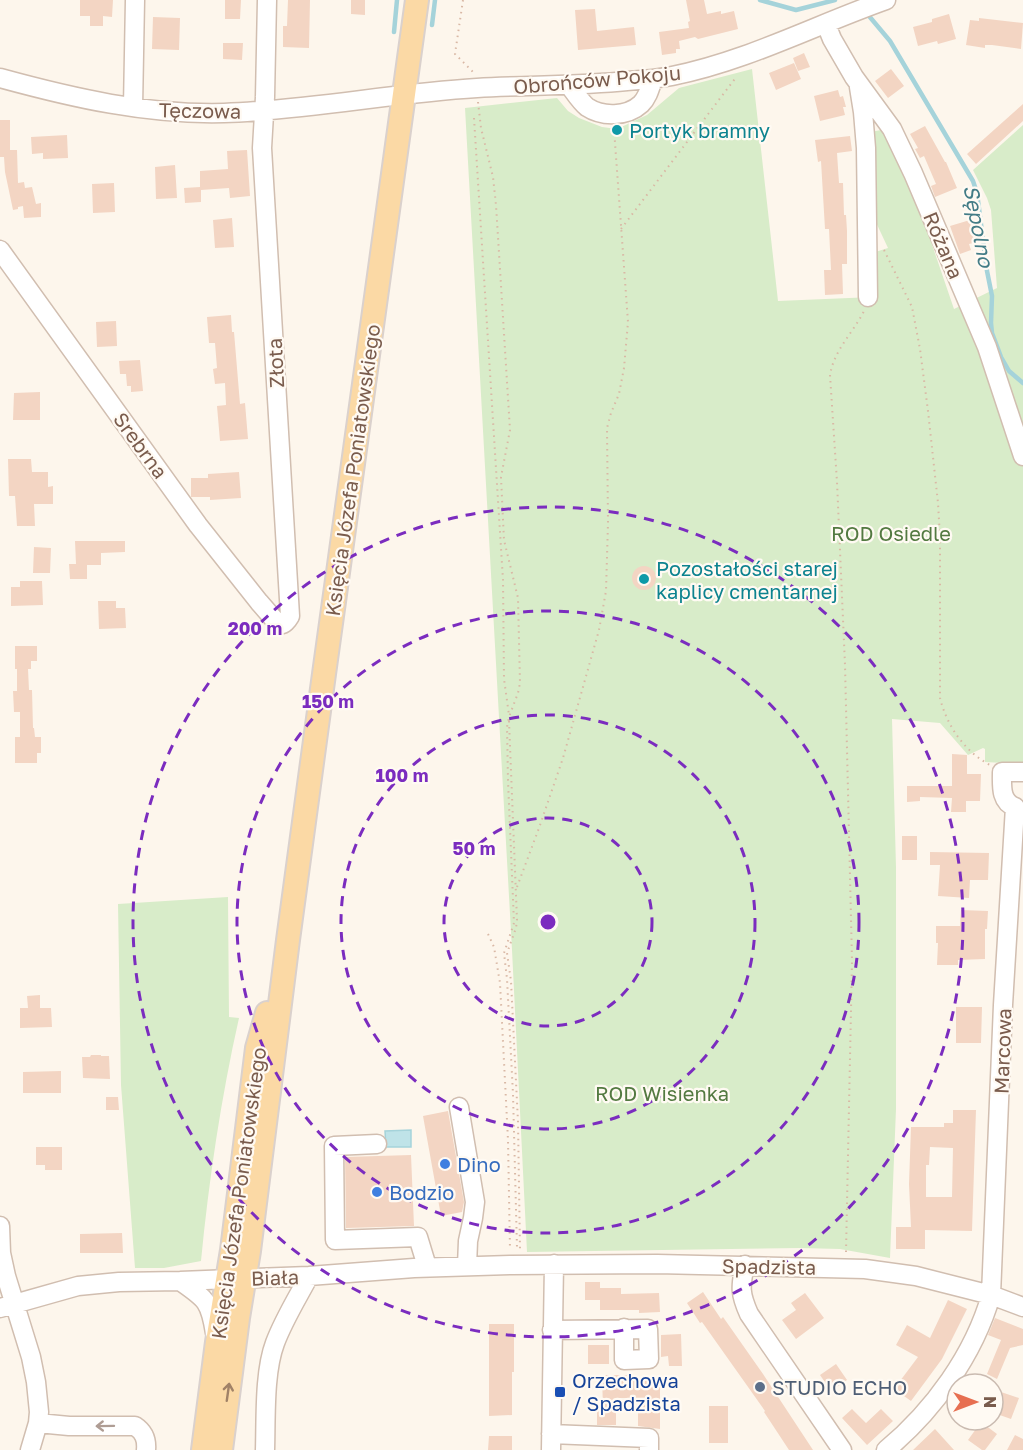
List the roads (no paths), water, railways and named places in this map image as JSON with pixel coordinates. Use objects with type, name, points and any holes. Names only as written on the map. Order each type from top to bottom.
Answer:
[{"type":"main road","name":"Księcia Józefa Poniatowskiego","points":[[202,1450],[217,1342],[236,1279],[249,1251],[288,940],[417,0]]},
{"type":"main road","name":"Księcia Józefa Poniatowskiego","points":[[221,1450],[236,1279]]},
{"type":"street","points":[[133,107],[135,0]]},
{"type":"street","name":"Złota","points":[[267,0],[262,148],[290,616]]},
{"type":"street","name":"Obrońców Pokoju","points":[[403,94],[671,77],[774,45],[886,0]]},
{"type":"street","name":"Różana","points":[[826,24],[832,39],[858,83],[892,129],[913,174],[987,348],[1023,456]]},
{"type":"street","name":"Tęczowa","points":[[0,78],[94,101],[192,112],[264,111],[377,99],[403,94]]},
{"type":"street","points":[[569,85],[589,108],[607,114],[618,114],[640,105],[653,79]]},
{"type":"street","name":"Różana","points":[[858,83],[864,112],[866,148],[868,297]]},
{"type":"street","name":"Srebrna","points":[[0,250],[198,525],[259,602],[279,625],[288,621],[290,616]]},
{"type":"street","points":[[1019,805],[1006,803],[1003,795],[1002,772],[1023,772]]},
{"type":"street","name":"Marcowa","points":[[886,1450],[906,1434],[942,1392],[961,1363],[991,1295],[1004,1005],[1019,805]]},
{"type":"street","points":[[459,1107],[475,1202],[468,1241],[467,1266]]},
{"type":"street","points":[[377,1144],[334,1146],[335,1240],[418,1237],[425,1268]]},
{"type":"street","points":[[0,1226],[7,1306],[31,1357],[36,1382],[39,1412],[30,1450]]},
{"type":"street","name":"Spadzista","points":[[516,1261],[554,1264],[745,1265],[865,1269],[916,1276],[991,1295],[1023,1307]]},
{"type":"street","name":"Biała","points":[[7,1306],[78,1286],[119,1282],[309,1276],[516,1261]]},
{"type":"street","points":[[554,1264],[551,1442],[624,1444],[649,1438],[649,1450]]},
{"type":"street","points":[[745,1265],[741,1282],[742,1300],[749,1314],[842,1450]]},
{"type":"street","points":[[265,1450],[269,1366],[275,1343],[309,1276]]},
{"type":"street","points":[[180,1281],[201,1295],[207,1302],[217,1342]]},
{"type":"street","points":[[552,1330],[624,1329]]},
{"type":"street","points":[[38,1423],[69,1426],[135,1426],[146,1438],[146,1450]]},
{"type":"water","points":[[411,1130],[411,1147],[386,1147],[385,1131]]},
{"type":"waterway","points":[[394,32],[397,0]]},
{"type":"waterway","points":[[432,25],[435,0]]},
{"type":"waterway","name":"Sępolno","points":[[760,0],[796,10],[835,0]]},
{"type":"waterway","name":"Sępolno","points":[[869,16],[890,41],[973,181],[977,193],[992,296],[992,333],[1009,371],[1023,383]]},
{"type":"place","name":"Portyk bramny","points":[[617,130]]},
{"type":"place","name":"Pozostałości starej kaplicy cmentarnej","points":[[644,579]]},
{"type":"place","name":"Dino","points":[[445,1164]]},
{"type":"place","name":"Bodzio","points":[[377,1192]]},
{"type":"place","name":"STUDIO ECHO","points":[[760,1387]]},
{"type":"place","name":"Orzechowa / Spadzista","points":[[560,1392]]},
{"type":"park label","name":"ROD Osiedle","points":[[891,533]]},
{"type":"park label","name":"ROD Wisienka","points":[[662,1093]]}]
